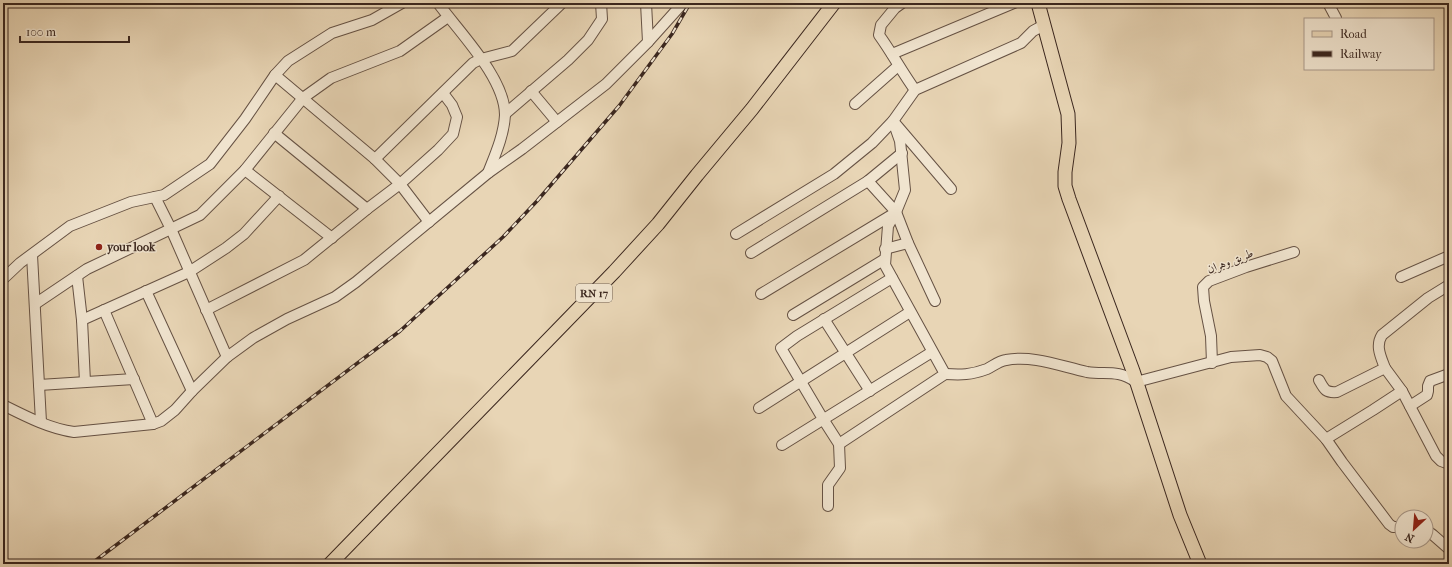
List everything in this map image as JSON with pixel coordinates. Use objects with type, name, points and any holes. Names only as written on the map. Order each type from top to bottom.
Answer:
[{"type":"main road","name":"RN 17","points":[[331,563],[614,272],[658,224],[696,175],[752,109],[834,3]]},
{"type":"main road","points":[[1038,3],[1068,114],[1069,143],[1065,172],[1069,198],[1136,382],[1180,515],[1200,564]]},
{"type":"street","points":[[3,279],[70,226],[131,202],[164,195],[210,164],[245,119],[275,75],[288,61],[332,33],[372,20],[398,7],[402,3]]},
{"type":"street","points":[[438,3],[489,70],[504,100],[504,127],[488,173]]},
{"type":"street","points":[[375,159],[473,63],[481,59],[512,51],[562,3]]},
{"type":"street","points":[[505,114],[588,40],[602,19],[601,3]]},
{"type":"street","points":[[646,3],[648,42]]},
{"type":"street","points":[[3,405],[41,422],[74,432],[153,424],[161,421],[175,410],[192,390],[227,357],[253,338],[287,319],[335,297],[356,282],[488,173],[606,84],[648,42],[683,3]]},
{"type":"street","points":[[902,3],[895,8],[881,25],[879,35],[915,90]]},
{"type":"street","points":[[892,54],[1014,3]]},
{"type":"street","points":[[1328,3],[1336,18]]},
{"type":"street","points":[[35,304],[87,269],[200,215],[246,170],[303,98],[331,78],[400,51],[448,17]]},
{"type":"street","points":[[736,234],[834,174],[872,143],[893,121],[915,90],[1021,43],[1033,31],[1044,25]]},
{"type":"street","points":[[855,104],[898,66]]},
{"type":"street","points":[[275,75],[375,159],[400,184],[429,222]]},
{"type":"street","points":[[531,91],[557,122]]},
{"type":"street","points":[[206,310],[304,260],[400,184],[438,150],[453,134],[457,118],[452,105],[443,93]]},
{"type":"street","points":[[893,121],[900,141],[905,190],[896,212],[888,226],[885,265],[945,374]]},
{"type":"street","points":[[893,121],[952,189]]},
{"type":"street","points":[[274,133],[367,209]]},
{"type":"street","points":[[751,254],[868,181],[902,153]]},
{"type":"street","points":[[246,170],[332,238]]},
{"type":"street","points":[[868,181],[896,212],[908,243],[935,301]]},
{"type":"street","points":[[82,320],[189,272],[226,248],[244,234],[279,196]]},
{"type":"street","points":[[155,197],[171,229],[227,357]]},
{"type":"street","points":[[761,294],[896,212]]},
{"type":"street","points":[[793,314],[885,254],[908,243]]},
{"type":"street","name":"طريق وهران","points":[[1212,363],[1211,336],[1204,301],[1203,287],[1209,281],[1294,252]]},
{"type":"street","points":[[32,255],[41,422]]},
{"type":"street","points":[[1400,278],[1449,256]]},
{"type":"street","points":[[77,276],[82,320],[85,382]]},
{"type":"street","points":[[828,506],[828,485],[840,468],[839,444],[800,382],[781,348],[797,336],[892,278]]},
{"type":"street","points":[[1449,285],[1428,298],[1382,335],[1379,339],[1378,347],[1385,368],[1402,391],[1436,456],[1441,461],[1449,464]]},
{"type":"street","points":[[146,291],[192,390]]},
{"type":"street","points":[[104,310],[153,424]]},
{"type":"street","points":[[759,408],[910,312]]},
{"type":"street","points":[[824,319],[870,391]]},
{"type":"street","points":[[782,445],[932,352]]},
{"type":"street","points":[[839,444],[945,374],[966,375],[987,369],[1004,360],[1022,359],[1048,362],[1088,372],[1110,372],[1128,376],[1136,382],[1231,357],[1260,355],[1267,357],[1272,361],[1286,396],[1326,439],[1389,524],[1394,528]]},
{"type":"street","points":[[1319,380],[1324,390],[1330,393],[1337,392],[1385,368]]},
{"type":"street","points":[[1410,406],[1427,395],[1430,381],[1449,374]]},
{"type":"street","points":[[39,385],[134,379]]},
{"type":"street","points":[[1326,439],[1402,391]]},
{"type":"street","points":[[1434,536],[1449,549]]},
{"type":"railway","points":[[91,564],[400,331],[503,237],[537,201],[619,106],[672,34],[690,3]]},
{"type":"place","name":"your look","points":[[99,247]]}]
